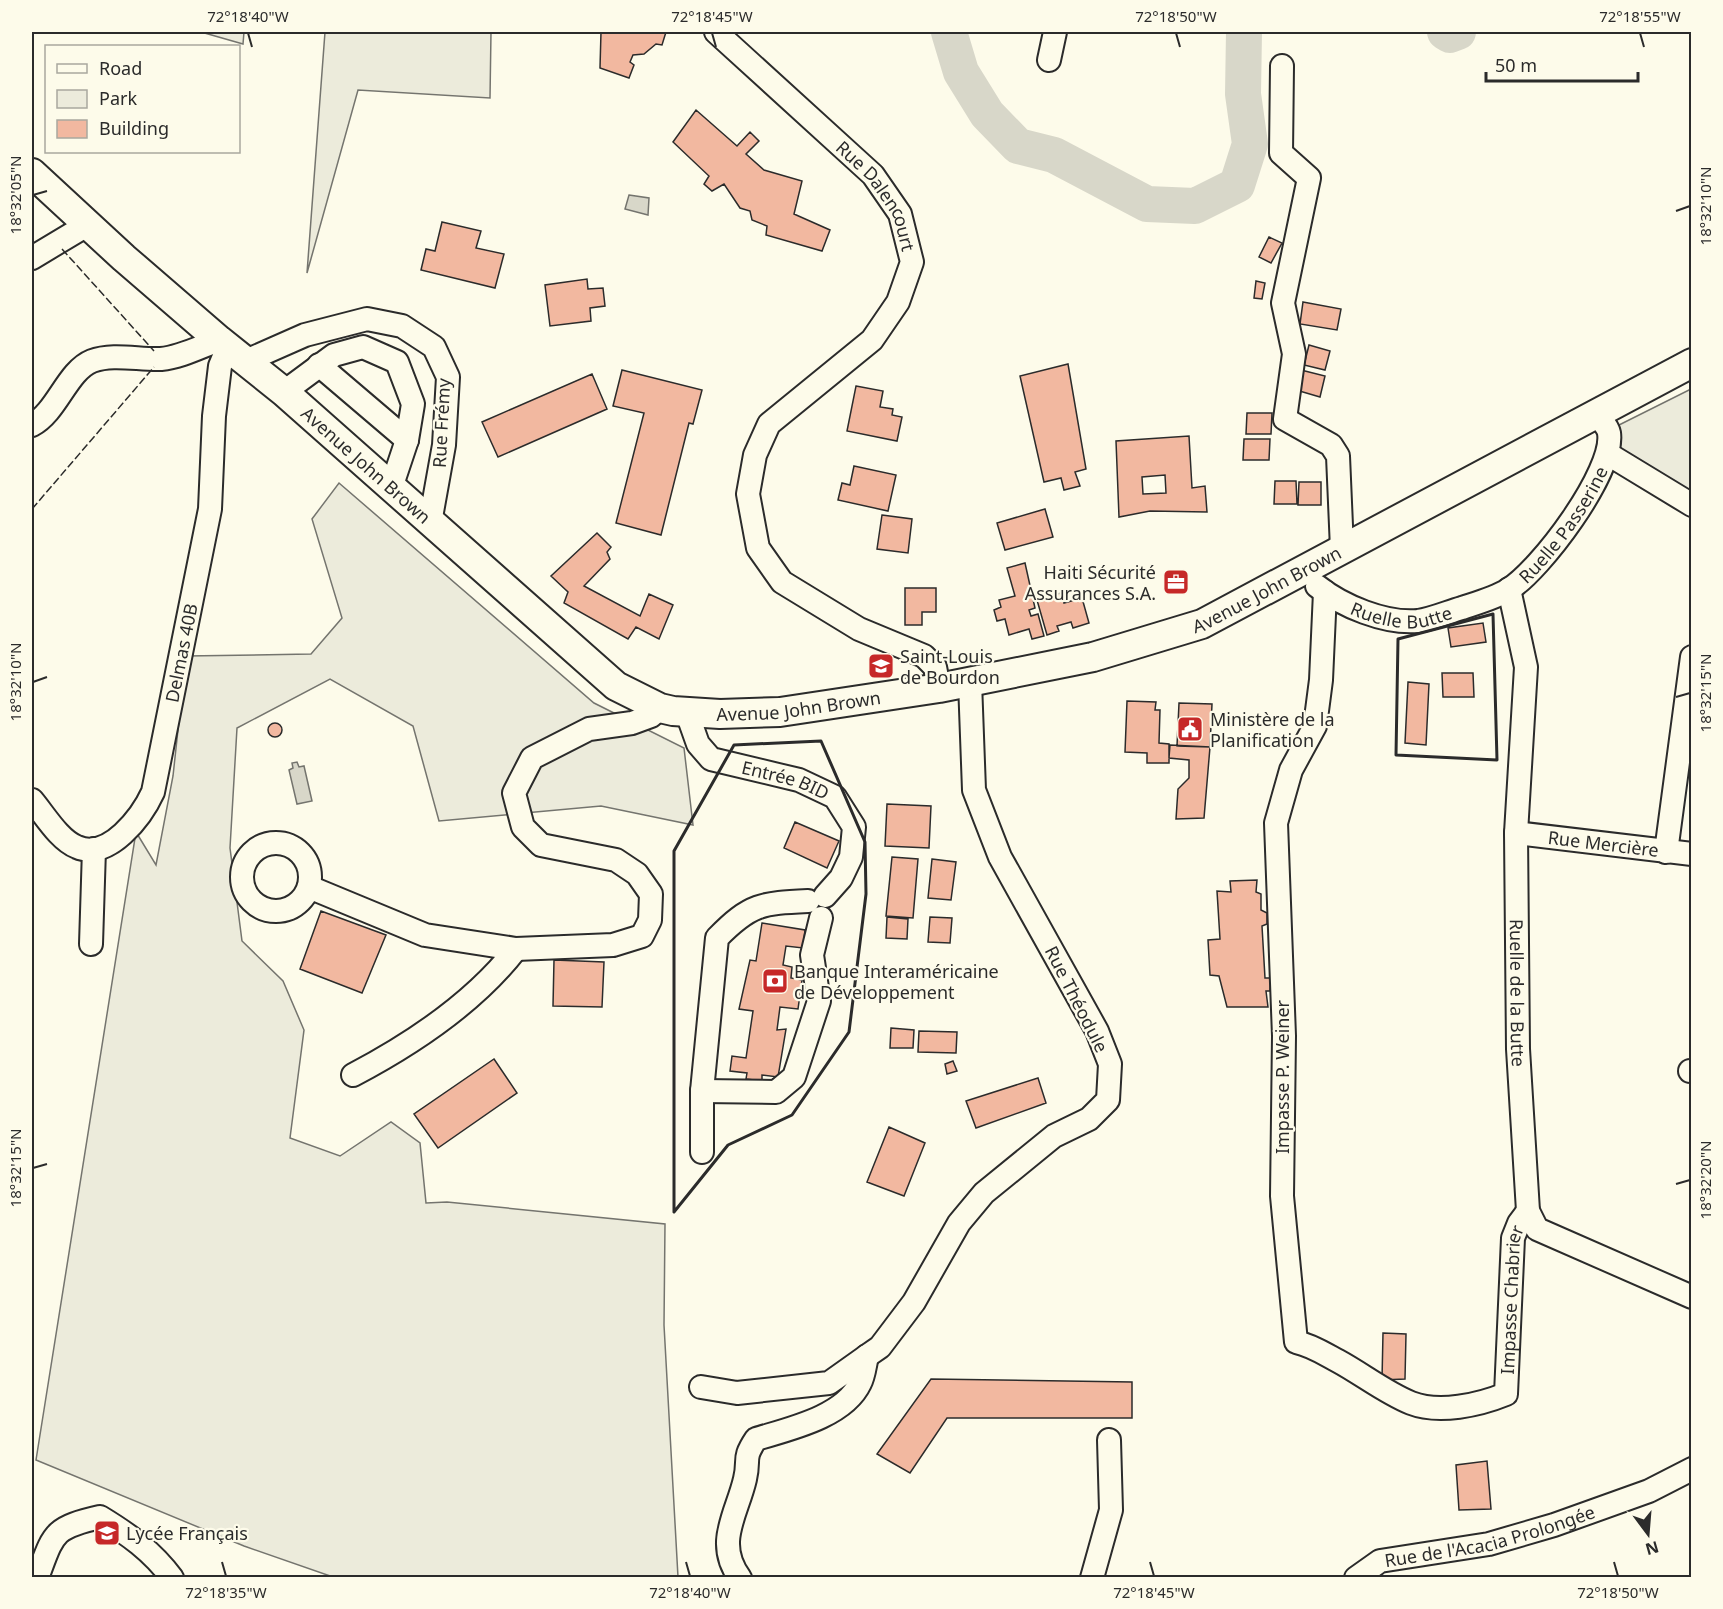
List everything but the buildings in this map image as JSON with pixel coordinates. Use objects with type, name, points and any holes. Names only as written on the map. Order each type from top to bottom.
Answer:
[{"type":"main road","name":"Avenue John Brown","points":[[32,173],[87,225],[284,392],[615,686],[673,711],[780,712],[939,688],[1093,657],[1202,624],[1692,363]]},
{"type":"street","name":"Rue Dalencourt","points":[[716,32],[873,176],[900,214],[912,262],[898,302],[872,340],[769,424],[755,455],[748,494],[758,548],[782,582],[859,629],[924,656],[935,667],[939,688]]},
{"type":"street","points":[[1049,60],[1055,32]]},
{"type":"street","points":[[1282,66],[1281,153],[1310,178],[1284,303],[1294,354],[1285,418],[1331,445],[1338,456],[1342,549]]},
{"type":"street","points":[[32,258],[87,225]]},
{"type":"street","name":"Rue Frémy","points":[[32,425],[44,416],[80,369],[90,362],[114,358],[170,357],[231,349],[367,319],[402,326],[434,347],[448,377],[444,445],[430,523]]},
{"type":"street","points":[[284,392],[334,355],[363,347],[397,362],[413,404],[407,440],[392,488]]},
{"type":"street","name":"Delmas 40B","points":[[94,849],[114,841],[126,832],[145,811],[153,792],[210,509],[214,416],[220,366],[231,349]]},
{"type":"street","points":[[319,365],[407,440]]},
{"type":"street","points":[[1597,414],[1609,431],[1608,454],[1692,505]]},
{"type":"street","name":"Ruelle Passerine","points":[[1509,589],[1563,531],[1595,485],[1608,454]]},
{"type":"street","name":"Ruelle Butte","points":[[1301,570],[1325,592],[1350,608],[1394,619],[1418,621],[1469,605],[1509,589]]},
{"type":"street","name":"Ruelle de la Butte","points":[[1509,589],[1526,667],[1516,833],[1518,1049],[1528,1211]]},
{"type":"street","name":"Impasse P. Weiner","points":[[1325,592],[1321,680],[1315,726],[1291,770],[1276,823],[1284,1036],[1282,1197],[1296,1342],[1329,1356],[1410,1402],[1429,1407],[1487,1401],[1506,1394]]},
{"type":"street","points":[[1666,852],[1692,657]]},
{"type":"street","name":"Rue Théodule","points":[[701,1387],[737,1393],[829,1383],[880,1347],[914,1302],[959,1223],[984,1193],[1054,1136],[1089,1119],[1108,1100],[1110,1064],[1097,1031],[1000,856],[974,790],[970,682]]},
{"type":"street","points":[[309,887],[425,935],[516,950],[613,945],[642,936],[651,920],[651,894],[637,874],[616,860],[541,845],[523,827],[514,793],[532,758],[589,729],[632,723],[673,711]]},
{"type":"street","name":"Entrée BID","points":[[673,711],[711,759],[799,780],[835,797],[854,827],[851,857],[840,878],[818,905]]},
{"type":"street","points":[[32,800],[64,838],[77,848],[94,849],[91,944]]},
{"type":"street","name":"Rue Mercière","points":[[1516,833],[1692,854]]},
{"type":"street","points":[[702,1091],[776,1092],[794,1077],[819,1001],[812,955],[818,905],[755,906],[735,920],[717,938],[702,1091],[702,1152]]},
{"type":"street","points":[[353,1075],[391,1055],[472,996],[516,950]]},
{"type":"street","points":[[1528,1211],[1537,1228],[1692,1297]]},
{"type":"street","name":"Impasse Chabrier","points":[[1506,1394],[1513,1238],[1519,1223],[1528,1211]]},
{"type":"street","points":[[740,1578],[731,1565],[727,1545],[734,1509],[746,1477],[746,1454],[756,1439],[804,1425],[836,1409],[860,1384],[867,1356]]},
{"type":"street","points":[[1092,1578],[1111,1510],[1109,1440]]},
{"type":"street","name":"Rue de l'Acacia Prolongée","points":[[1356,1578],[1380,1561],[1489,1545],[1554,1525],[1649,1491],[1692,1469]]},
{"type":"street","points":[[37,1578],[52,1537],[69,1524],[100,1517],[129,1535],[157,1558],[172,1578]]},
{"type":"green space","points":[[201,32],[244,32],[243,44]]},
{"type":"green space","points":[[325,32],[491,32],[490,98],[358,90],[307,273]]},
{"type":"green space","points":[[1691,389],[1691,506],[1619,466],[1615,427]]},
{"type":"green space","points":[[339,483],[594,703],[684,748],[693,825],[601,806],[439,821],[413,726],[330,679],[237,728],[230,848],[242,941],[283,981],[304,1030],[290,1138],[340,1156],[391,1122],[420,1143],[426,1203],[447,1202],[665,1224],[664,1325],[678,1577],[333,1577],[244,1546],[36,1460],[136,832],[156,865],[173,776],[186,656],[311,654],[342,618],[312,519]]},
{"type":"shaded area","points":[[629,195],[649,198],[648,215],[625,209]]},
{"type":"shaded area","points":[[297,762],[299,767],[304,766],[312,801],[297,804],[289,770],[293,768],[292,763]]},
{"type":"waterway","points":[[949,32],[961,72],[987,114],[1018,146],[1054,155],[1147,204],[1195,206],[1237,185],[1250,144],[1243,94],[1244,32]]},
{"type":"waterway","points":[[1445,32],[1450,35],[1458,32]]},
{"type":"fence","points":[[62,249],[154,351]]},
{"type":"fence","points":[[32,509],[154,367]]},
{"type":"wall","points":[[1493,614],[1497,760],[1396,755],[1398,639],[1493,614]]},
{"type":"wall","points":[[821,741],[865,842],[866,894],[849,1032],[792,1115],[728,1145],[674,1212],[674,851],[734,745],[821,741]]},
{"type":"place","name":"Haiti Sécurité Assurances S.A.","points":[[1176,582]]},
{"type":"place","name":"Saint-Louis de Bourdon","points":[[881,666]]},
{"type":"place","name":"Ministère de la Planification","points":[[1190,729]]},
{"type":"place","name":"Banque Interaméricaine de Développement","points":[[775,981]]},
{"type":"place","name":"Lycée Français","points":[[107,1533]]}]
